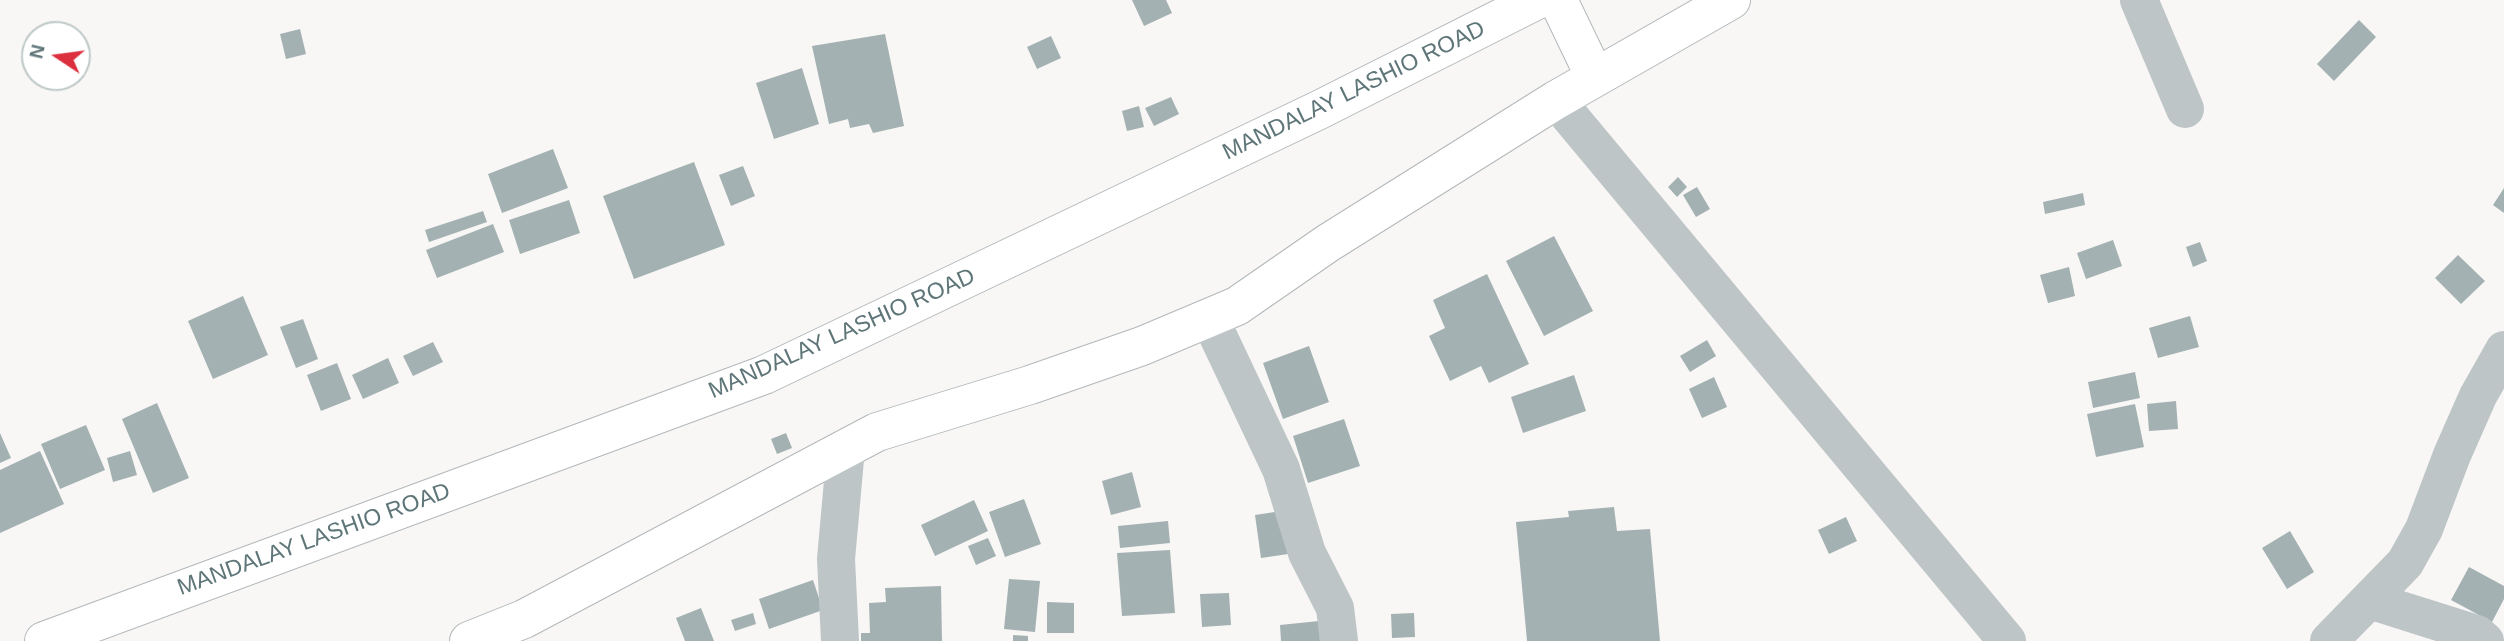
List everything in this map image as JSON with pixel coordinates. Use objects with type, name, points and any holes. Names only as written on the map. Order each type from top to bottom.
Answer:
[{"type":"highway","name":"MANDALAY LASHIO ROAD","points":[[44,641],[764,375],[1306,116],[1537,0]]},
{"type":"highway","points":[[1558,0],[1595,77]]},
{"type":"highway","points":[[469,641],[524,619],[877,432],[1030,385],[1142,346],[1237,306],[1328,243],[1556,100],[1731,0]]},
{"type":"street","points":[[2139,0],[2185,110]]},
{"type":"street","points":[[1556,100],[2007,641]]},
{"type":"street","points":[[1209,319],[1281,468],[1307,553],[1335,608],[1339,641]]},
{"type":"street","points":[[2329,641],[2405,563],[2424,529],[2452,454],[2478,396],[2504,350]]},
{"type":"street","points":[[840,641],[836,559],[846,448]]},
{"type":"street","points":[[2369,600],[2477,634],[2485,641]]},
{"type":"building","points":[[1132,0],[1166,0],[1172,13],[1144,26]]},
{"type":"building","points":[[2359,20],[2376,37],[2334,81],[2317,64]]},
{"type":"building","points":[[300,29],[306,54],[286,59],[280,34]]},
{"type":"building","points":[[885,34],[904,126],[873,133],[869,124],[850,128],[848,119],[829,124],[812,46]]},
{"type":"building","points":[[1051,36],[1061,58],[1037,69],[1027,47]]},
{"type":"building","points":[[802,68],[819,124],[774,139],[756,83]]},
{"type":"building","points":[[1171,97],[1179,114],[1154,126],[1145,108]]},
{"type":"building","points":[[1139,106],[1144,127],[1127,131],[1122,111]]},
{"type":"building","points":[[553,149],[568,188],[502,213],[488,174]]},
{"type":"building","points":[[694,162],[725,245],[634,279],[603,196]]},
{"type":"building","points":[[743,166],[755,196],[731,206],[719,175]]},
{"type":"building","points":[[1678,177],[1687,187],[1677,197],[1668,187]]},
{"type":"building","points":[[1697,187],[1710,209],[1696,217],[1683,195]]},
{"type":"building","points":[[2504,188],[2504,213],[2493,205]]},
{"type":"building","points":[[2083,193],[2085,205],[2045,214],[2043,202]]},
{"type":"building","points":[[569,200],[580,233],[520,254],[509,220]]},
{"type":"building","points":[[483,211],[487,222],[429,242],[425,230]]},
{"type":"building","points":[[493,224],[504,252],[437,278],[426,250]]},
{"type":"building","points":[[1554,236],[1593,311],[1544,336],[1506,261]]},
{"type":"building","points":[[2113,240],[2122,266],[2086,279],[2077,253]]},
{"type":"building","points":[[2200,242],[2207,261],[2193,267],[2186,247]]},
{"type":"building","points":[[2458,255],[2485,281],[2461,304],[2435,278]]},
{"type":"building","points":[[2069,267],[2075,296],[2048,303],[2040,275]]},
{"type":"building","points":[[1487,274],[1529,364],[1489,383],[1481,366],[1450,381],[1429,336],[1445,328],[1433,300]]},
{"type":"building","points":[[243,296],[268,355],[213,379],[188,321]]},
{"type":"building","points":[[2190,316],[2199,347],[2158,358],[2149,328]]},
{"type":"building","points":[[303,319],[318,359],[296,368],[280,327]]},
{"type":"building","points":[[1707,340],[1716,356],[1690,372],[1680,356]]},
{"type":"building","points":[[433,342],[443,362],[413,376],[403,356]]},
{"type":"building","points":[[1309,346],[1329,402],[1283,419],[1263,363]]},
{"type":"building","points":[[388,358],[399,383],[363,399],[352,375]]},
{"type":"building","points":[[337,363],[351,399],[321,411],[307,375]]},
{"type":"building","points":[[2135,372],[2140,398],[2093,408],[2088,382]]},
{"type":"building","points":[[1574,375],[1586,411],[1523,433],[1511,397]]},
{"type":"building","points":[[1714,377],[1727,407],[1702,418],[1689,389]]},
{"type":"building","points":[[2176,401],[2178,429],[2149,431],[2147,404]]},
{"type":"building","points":[[157,403],[189,478],[153,493],[122,419]]},
{"type":"building","points":[[2135,404],[2144,447],[2096,457],[2087,414]]},
{"type":"building","points":[[1344,419],[1360,466],[1308,483],[1293,436]]},
{"type":"building","points":[[86,425],[105,470],[60,489],[41,444]]},
{"type":"building","points":[[0,433],[11,458],[0,463]]},
{"type":"building","points":[[786,433],[792,448],[777,454],[771,439]]},
{"type":"building","points":[[40,451],[64,504],[0,533],[0,470]]},
{"type":"building","points":[[130,451],[137,475],[113,482],[107,458]]},
{"type":"building","points":[[1132,472],[1141,507],[1111,515],[1102,481]]},
{"type":"building","points":[[1024,499],[1041,544],[1005,557],[989,512]]},
{"type":"building","points":[[974,500],[988,531],[935,556],[921,525]]},
{"type":"building","points":[[1614,507],[1617,531],[1650,529],[1660,641],[1527,641],[1516,522],[1569,517],[1568,511]]},
{"type":"building","points":[[1288,510],[1295,553],[1261,558],[1255,515]]},
{"type":"building","points":[[1846,517],[1857,541],[1829,554],[1818,530]]},
{"type":"building","points":[[1168,521],[1170,543],[1120,548],[1118,526]]},
{"type":"building","points":[[2290,531],[2314,572],[2287,589],[2262,548]]},
{"type":"building","points":[[988,538],[996,556],[976,565],[968,546]]},
{"type":"building","points":[[1170,550],[1175,613],[1122,616],[1117,553]]},
{"type":"building","points":[[2469,567],[2504,586],[2504,599],[2492,622],[2451,600]]},
{"type":"building","points":[[1009,579],[1040,581],[1035,632],[1004,629]]},
{"type":"building","points":[[813,580],[823,610],[769,629],[759,599]]},
{"type":"building","points":[[941,586],[942,641],[861,641],[861,633],[870,633],[869,603],[886,602],[885,588]]},
{"type":"building","points":[[1229,593],[1231,625],[1202,627],[1200,594]]},
{"type":"building","points":[[1047,602],[1074,603],[1074,633],[1047,633]]},
{"type":"building","points":[[701,608],[714,641],[685,641],[676,618]]},
{"type":"building","points":[[753,613],[756,624],[735,631],[731,620]]},
{"type":"building","points":[[1414,613],[1415,637],[1392,638],[1391,614]]},
{"type":"building","points":[[1319,621],[1320,641],[1281,641],[1280,625]]},
{"type":"building","points":[[1013,635],[1028,636],[1028,641],[1013,641]]}]
